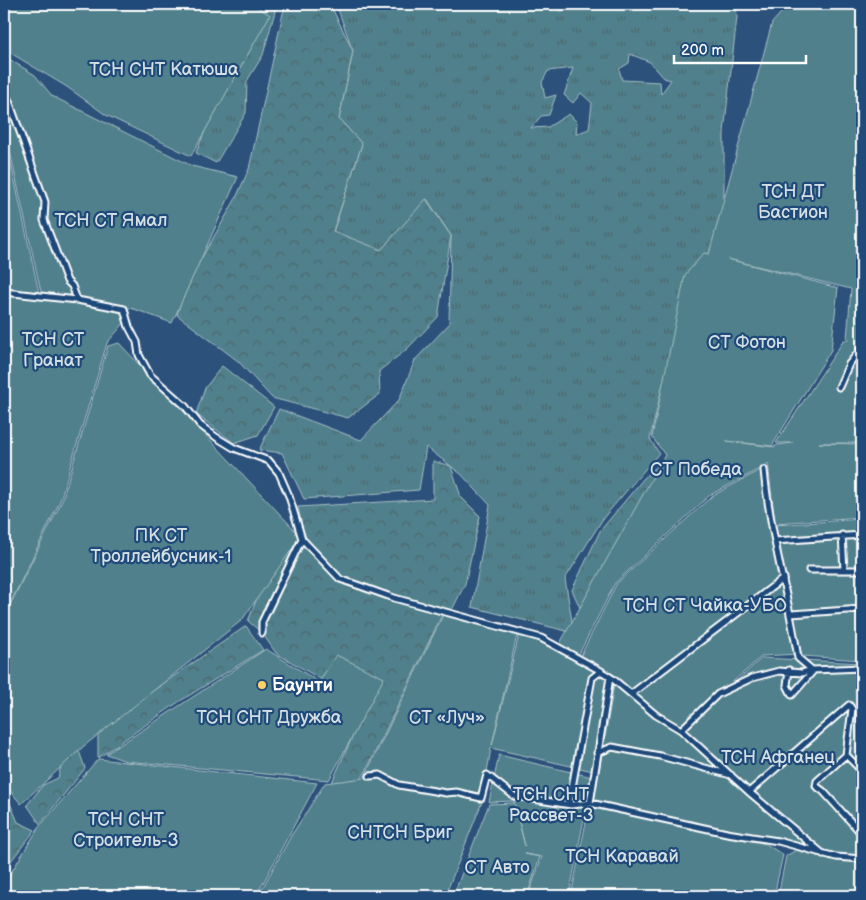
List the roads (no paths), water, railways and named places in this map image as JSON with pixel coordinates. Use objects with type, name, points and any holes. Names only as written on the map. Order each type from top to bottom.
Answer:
[{"type":"street","points":[[4,92],[45,202],[44,220],[67,281],[72,286],[78,300]]},
{"type":"street","points":[[4,292],[78,300],[124,309],[129,327],[137,342],[139,355],[150,375],[185,406],[200,426],[216,438],[234,448],[269,461],[283,481],[302,539],[340,579],[394,598],[541,638],[601,671],[656,715],[681,730],[734,776],[749,792],[824,854]]},
{"type":"street","points":[[839,387],[849,364],[862,348]]},
{"type":"street","points":[[764,470],[768,507],[784,578],[798,658],[814,670]]},
{"type":"street","points":[[842,535],[844,570]]},
{"type":"street","points":[[775,541],[862,535]]},
{"type":"street","points":[[262,634],[262,622],[302,539]]},
{"type":"street","points":[[809,570],[862,570]]},
{"type":"street","points":[[631,694],[784,578]]},
{"type":"street","points":[[791,614],[862,609]]},
{"type":"street","points":[[681,730],[718,694],[752,678],[789,670],[802,673],[814,670],[862,668]]},
{"type":"street","points":[[789,670],[787,685],[792,695],[804,679],[814,670]]},
{"type":"street","points":[[569,804],[592,678],[601,671]]},
{"type":"street","points":[[590,803],[610,677]]},
{"type":"street","points":[[749,792],[849,705],[852,709],[846,755],[817,781],[816,786],[823,790],[862,834]]},
{"type":"street","points":[[598,754],[612,747],[660,756],[734,776]]},
{"type":"street","points":[[846,755],[862,771]]},
{"type":"street","points":[[370,776],[380,775],[398,785],[446,793],[456,792],[481,798],[487,775],[514,796],[569,804],[590,803],[638,815],[778,840],[824,854],[862,859]]},
{"type":"place","name":"Баунти","points":[[262,685]]},
{"type":"park label","name":"ТСН СНТ Катюша","points":[[164,69]]},
{"type":"park label","name":"ТСН ДТ Бастион","points":[[793,201]]},
{"type":"park label","name":"ТСН СТ Ямал","points":[[111,220]]},
{"type":"park label","name":"СТ Фотон","points":[[747,342]]},
{"type":"park label","name":"ТСН СТ Гранат","points":[[53,349]]},
{"type":"park label","name":"СТ Победа","points":[[696,469]]},
{"type":"park label","name":"ПК СТ Троллейбусник-1","points":[[161,545]]},
{"type":"park label","name":"ТСН СТ Чайка-УБО","points":[[705,605]]},
{"type":"park label","name":"ТСН СНТ Дружба","points":[[269,717]]},
{"type":"park label","name":"СТ «Луч»","points":[[447,717]]},
{"type":"park label","name":"ТСН Афганец","points":[[778,757]]},
{"type":"park label","name":"ТСН СНТ Рассвет-3","points":[[551,804]]},
{"type":"park label","name":"ТСН СНТ Строитель-3","points":[[126,830]]},
{"type":"park label","name":"СНТСН Бриг","points":[[400,832]]},
{"type":"park label","name":"ТСН Каравай","points":[[622,856]]},
{"type":"park label","name":"СТ Авто","points":[[497,867]]}]
